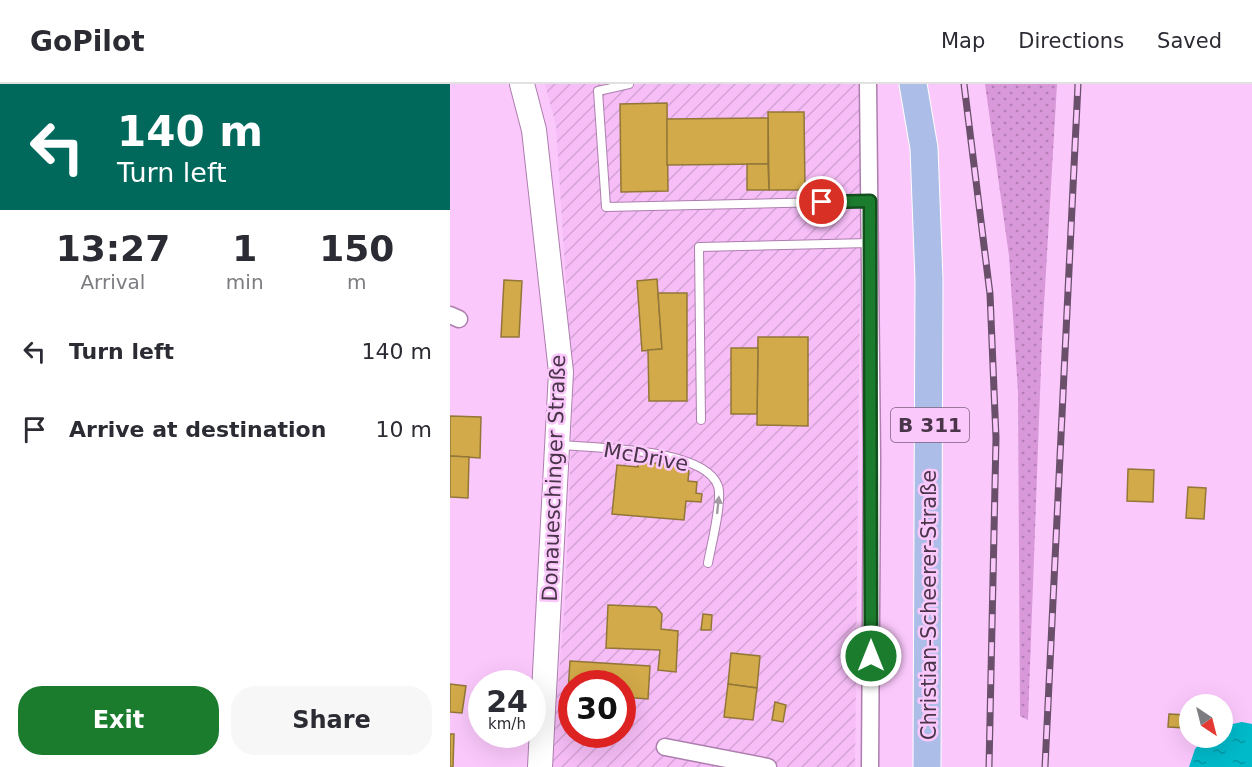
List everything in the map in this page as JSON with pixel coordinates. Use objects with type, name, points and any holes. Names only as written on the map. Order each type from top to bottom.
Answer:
[{"type":"main road","name":"Christian-Scheerer-Straße","points":[[913,84],[924,148],[929,280],[927,767]]},
{"type":"street","name":"Donaueschinger Straße","points":[[522,84],[534,130],[561,372],[559,445],[540,767]]},
{"type":"street","points":[[868,84],[872,478],[870,767]]},
{"type":"street","points":[[665,747],[768,767]]},
{"type":"lane","points":[[629,84],[598,91],[606,207],[870,201]]},
{"type":"lane","points":[[701,420],[699,247],[870,243]]},
{"type":"lane","name":"McDrive","points":[[559,445],[680,458],[712,474],[719,488],[708,562]]},
{"type":"shaded area","points":[[545,84],[862,84],[855,767],[551,767],[558,684],[558,748],[636,748],[636,670],[559,670],[565,601],[573,395],[556,126]]},
{"type":"shaded area","points":[[985,84],[1057,84],[1042,339],[1028,720],[1020,716],[1018,392],[1009,256]]},
{"type":"water","points":[[1242,722],[1252,724],[1252,767],[1189,767],[1196,748],[1233,748],[1233,724]]},
{"type":"building","points":[[667,103],[668,191],[621,192],[620,104]]},
{"type":"building","points":[[768,112],[804,112],[805,190],[769,190]]},
{"type":"building","points":[[768,118],[768,164],[667,165],[667,119]]},
{"type":"building","points":[[747,164],[768,164],[769,190],[747,190]]},
{"type":"building","points":[[657,279],[662,349],[642,351],[637,281]]},
{"type":"building","points":[[504,280],[522,281],[519,337],[501,337]]},
{"type":"building","points":[[658,293],[687,293],[687,401],[649,401],[648,350],[662,349]]},
{"type":"building","points":[[758,337],[808,337],[808,426],[757,425]]},
{"type":"building","points":[[731,348],[758,348],[757,414],[731,414]]},
{"type":"building","points":[[450,416],[481,417],[480,458],[450,456]]},
{"type":"building","points":[[450,456],[469,457],[468,498],[450,497]]},
{"type":"building","points":[[638,462],[679,465],[689,471],[688,481],[697,482],[696,493],[702,494],[701,502],[686,501],[684,520],[612,514],[617,465],[638,467]]},
{"type":"building","points":[[1128,469],[1154,470],[1153,502],[1127,501]]},
{"type":"building","points":[[1188,487],[1206,488],[1204,519],[1186,518]]},
{"type":"building","points":[[608,605],[656,607],[662,614],[661,629],[678,631],[676,672],[658,670],[660,650],[606,648]]},
{"type":"building","points":[[703,614],[712,615],[711,630],[701,630]]},
{"type":"building","points":[[731,653],[760,656],[757,688],[728,684]]},
{"type":"building","points":[[570,661],[650,666],[648,699],[636,698],[636,670],[569,670]]},
{"type":"building","points":[[450,684],[466,686],[462,713],[450,712]]},
{"type":"building","points":[[728,684],[757,688],[753,720],[724,717]]},
{"type":"building","points":[[775,702],[786,705],[783,722],[772,720]]},
{"type":"building","points":[[1169,714],[1179,715],[1179,728],[1168,727]]},
{"type":"building","points":[[450,734],[454,734],[453,767],[450,767]]},
{"type":"railway","points":[[964,84],[990,294],[996,438],[989,767]]},
{"type":"railway","points":[[1045,767],[1078,84]]},
{"type":"route","points":[[822,202],[870,201],[871,656]]}]
